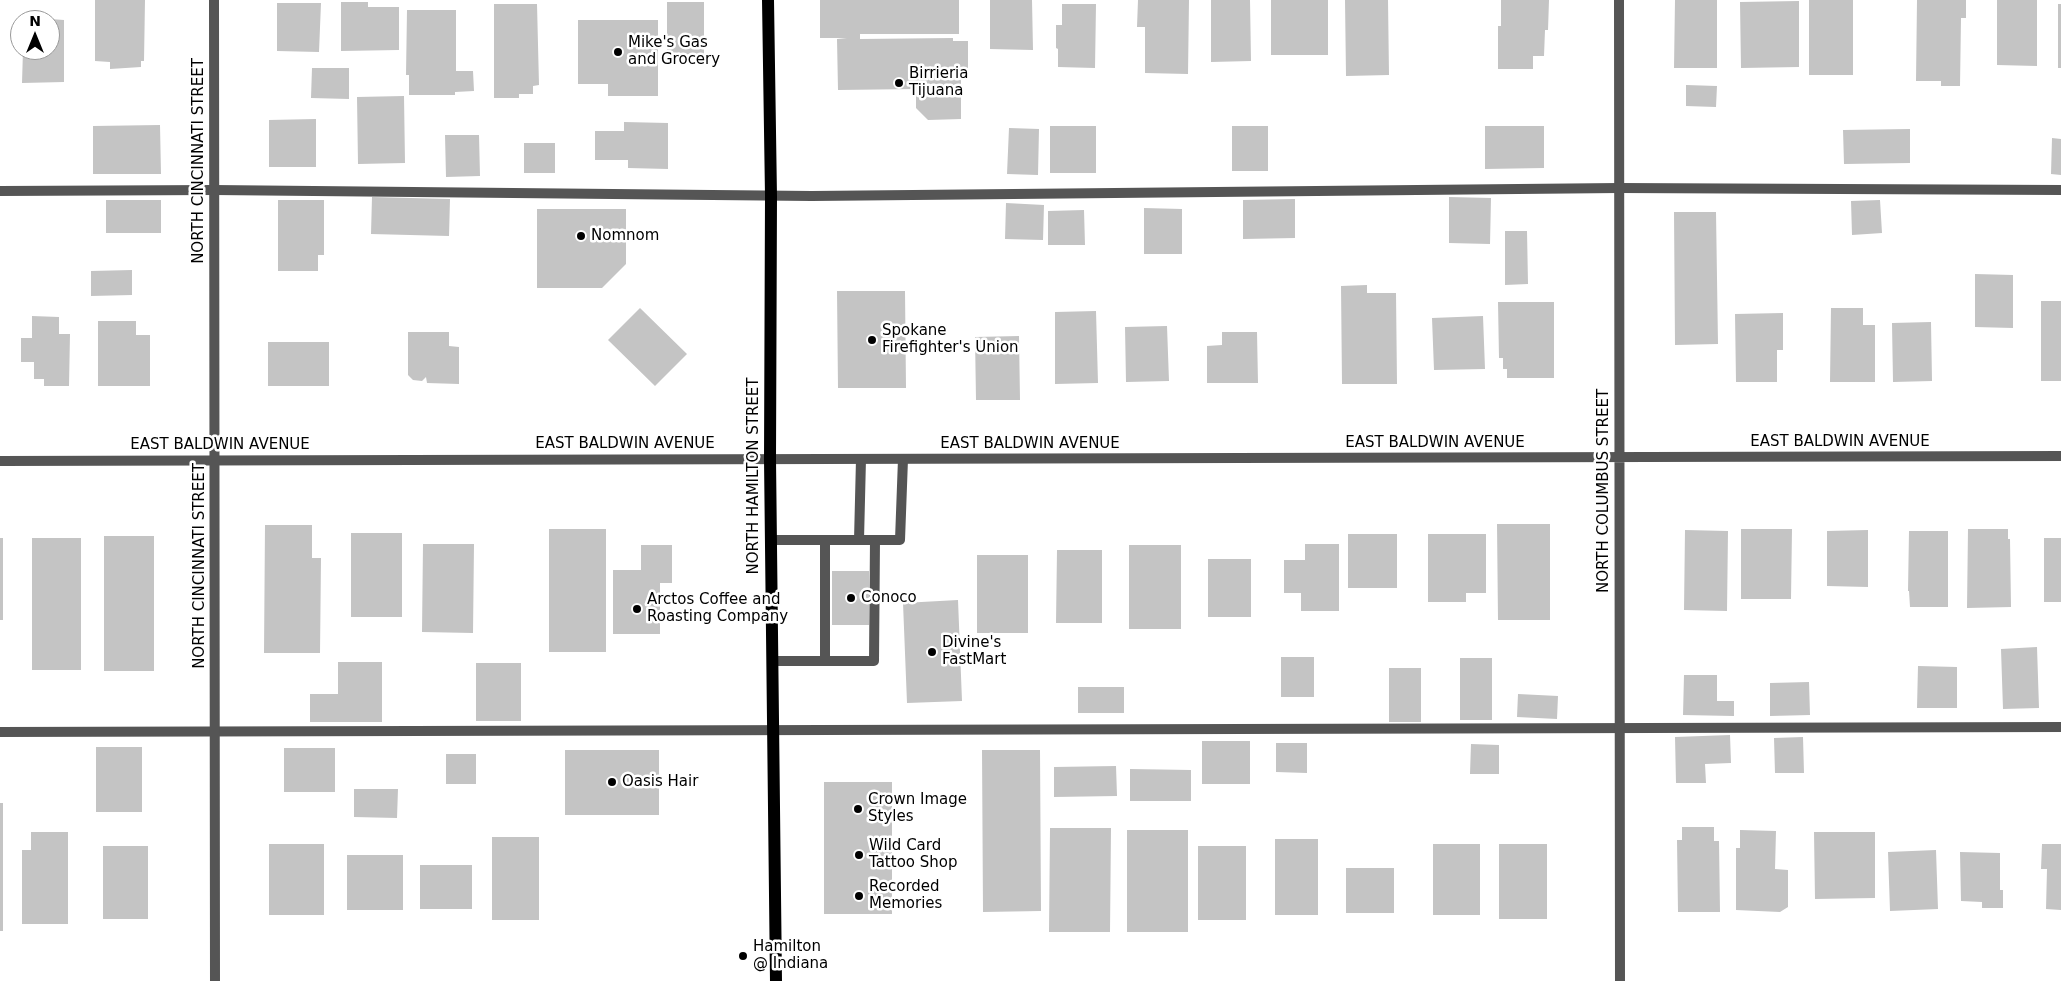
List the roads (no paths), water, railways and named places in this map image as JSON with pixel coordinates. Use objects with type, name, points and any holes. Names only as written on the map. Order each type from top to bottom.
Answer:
[{"type":"main road","name":"NORTH HAMILTON STREET","points":[[768,0],[771,196],[772,731],[776,981]]},
{"type":"street","name":"NORTH CINCINNATI STREET","points":[[214,0],[215,981]]},
{"type":"street","name":"NORTH COLUMBUS STREET","points":[[1619,0],[1620,981]]},
{"type":"street","points":[[0,191],[214,190],[771,196],[1619,188],[2061,190]]},
{"type":"street","name":"EAST BALDWIN AVENUE","points":[[0,461],[2061,456]]},
{"type":"street","points":[[859,540],[861,459]]},
{"type":"street","points":[[771,540],[900,540],[902,459]]},
{"type":"street","points":[[825,540],[825,661]]},
{"type":"street","points":[[772,661],[874,661],[875,540]]},
{"type":"street","points":[[0,732],[2061,727]]},
{"type":"place","name":"Mike's Gas and Grocery","points":[[618,52]]},
{"type":"place","name":"Birrieria Tijuana","points":[[899,83]]},
{"type":"place","name":"Nomnom","points":[[581,236]]},
{"type":"place","name":"Spokane Firefighter's Union","points":[[872,340]]},
{"type":"place","name":"Conoco","points":[[851,598]]},
{"type":"place","name":"Arctos Coffee and Roasting Company","points":[[637,609]]},
{"type":"place","name":"Divine's FastMart","points":[[932,652]]},
{"type":"place","name":"Oasis Hair","points":[[612,782]]},
{"type":"place","name":"Crown Image Styles","points":[[858,809]]},
{"type":"place","name":"Wild Card Tattoo Shop","points":[[859,855]]},
{"type":"place","name":"Recorded Memories","points":[[859,896]]},
{"type":"place","name":"Hamilton @ Indiana","points":[[743,956]]}]
